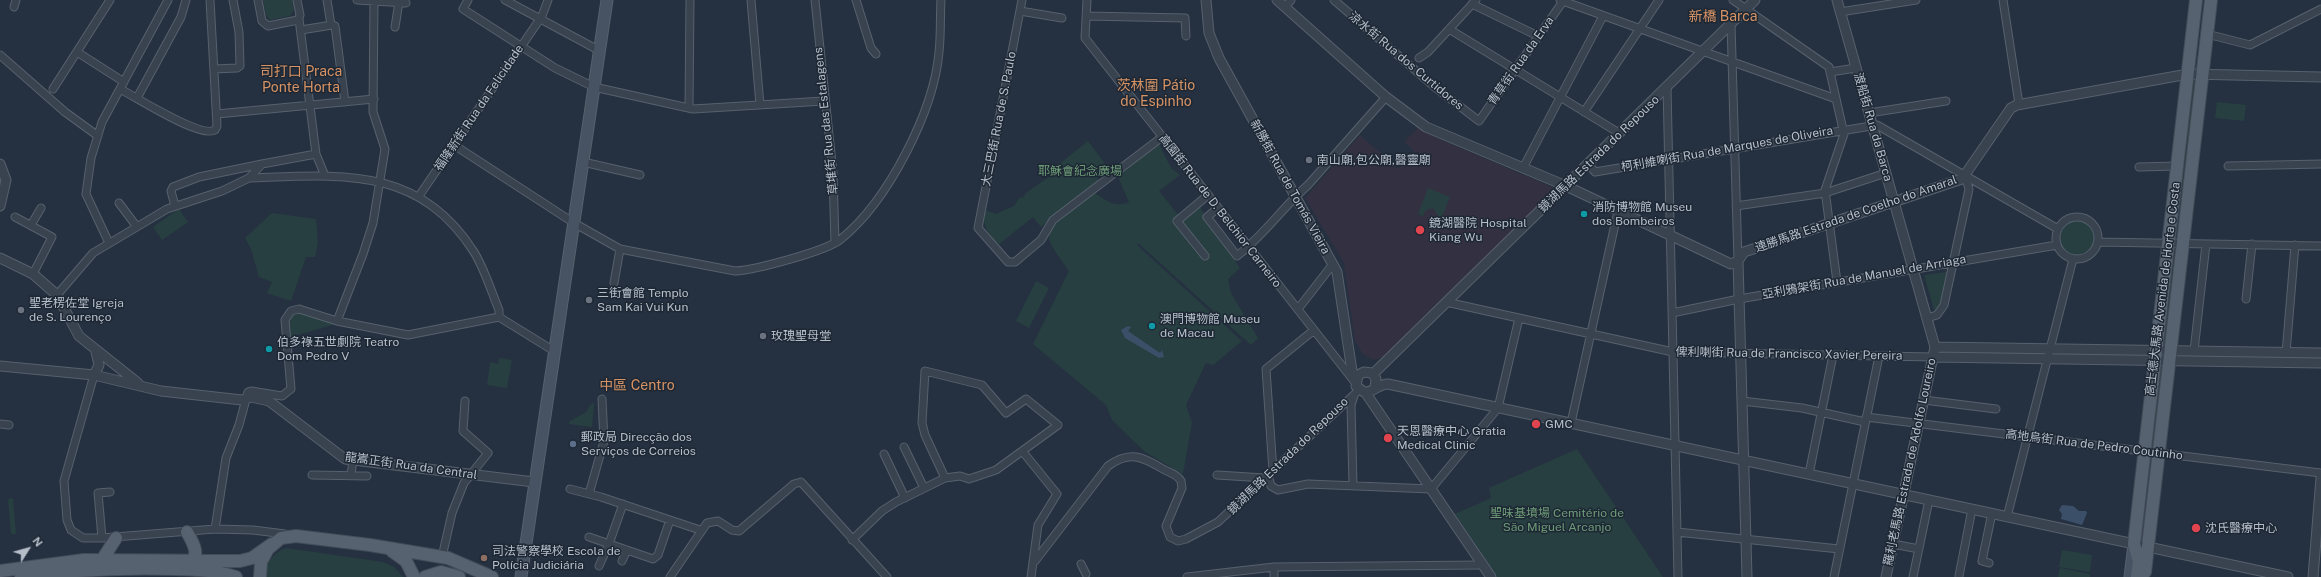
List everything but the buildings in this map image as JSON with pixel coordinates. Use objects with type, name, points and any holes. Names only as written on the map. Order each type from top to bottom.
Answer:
[{"type":"main road","points":[[521,577],[534,482],[608,0]]},
{"type":"main road","name":"高士德大馬路 Avenida de Horta e Costa","points":[[2137,577],[2139,561],[2134,544],[2196,0]]},
{"type":"main road","name":"高士德大馬路 Avenida de Horta e Costa","points":[[2137,577],[2148,547],[2211,0]]},
{"type":"main road","points":[[183,570],[194,561],[196,552],[187,532]]},
{"type":"main road","points":[[0,572],[55,563],[102,560],[240,561],[252,558],[284,537],[299,536],[384,547],[442,557],[454,560],[492,577]]},
{"type":"main road","points":[[102,560],[116,538]]},
{"type":"main road","points":[[260,577],[262,559],[272,544]]},
{"type":"main road","points":[[384,547],[404,559],[414,577]]},
{"type":"main road","points":[[518,577],[522,564]]},
{"type":"main road","points":[[21,577],[85,569],[221,572],[236,577]]},
{"type":"main road","points":[[425,577],[441,572],[459,577]]},
{"type":"street","points":[[53,89],[110,0]]},
{"type":"street","points":[[109,243],[86,194],[91,158],[102,122],[168,0]]},
{"type":"street","points":[[137,98],[181,17],[186,0]]},
{"type":"street","points":[[77,52],[137,98],[176,120],[208,132],[215,130],[217,126],[217,114],[210,0]]},
{"type":"street","points":[[214,69],[237,68],[240,66],[239,32],[233,0]]},
{"type":"street","points":[[258,0],[262,20],[266,25],[296,21],[299,19]]},
{"type":"street","points":[[297,0],[316,154],[325,176]]},
{"type":"street","points":[[327,0],[331,25],[335,27],[345,102]]},
{"type":"street","points":[[357,0],[402,2],[395,27]]},
{"type":"street","points":[[337,321],[371,230],[385,146],[374,114],[374,0]]},
{"type":"street","points":[[468,0],[463,9],[555,68],[594,87],[689,108],[824,101]]},
{"type":"street","points":[[505,0],[600,51]]},
{"type":"street","name":"福隆新街 Rua da Felicidade","points":[[419,196],[540,19],[548,0]]},
{"type":"street","points":[[689,108],[690,0]]},
{"type":"street","points":[[751,0],[760,105]]},
{"type":"street","name":"草堆街 Rua das Estalagens","points":[[815,0],[824,101],[833,173],[835,243]]},
{"type":"street","points":[[856,0],[871,48],[876,54]]},
{"type":"street","points":[[454,145],[574,223],[620,249],[735,271],[750,270],[776,263],[835,243],[851,229],[875,202],[910,146],[924,112],[939,52],[941,0]]},
{"type":"street","name":"大三巴街 Rua de S. Paulo","points":[[1022,0],[978,228],[1004,258],[1012,263],[1042,240],[1053,220],[1162,137]]},
{"type":"street","points":[[1087,0],[1086,16],[1185,18],[1186,36]]},
{"type":"street","name":"新勝街 Rua de Tomás Vieira","points":[[1206,0],[1208,29],[1220,58],[1338,275],[1352,371],[1359,387],[1430,488],[1481,565],[1492,577]]},
{"type":"street","points":[[1276,0],[1288,4],[1386,97],[1426,127],[1566,186],[1728,263],[1738,261]]},
{"type":"street","name":"涼水街 Rua dos Curtidores","points":[[1334,0],[1436,88],[1479,121]]},
{"type":"street","points":[[1562,0],[1732,64],[1836,99]]},
{"type":"street","name":"青草街 Rua da Erva","points":[[1479,121],[1562,0]]},
{"type":"street","points":[[1584,112],[1659,0]]},
{"type":"street","points":[[1734,0],[1829,67],[1844,134],[1825,193],[1837,282]]},
{"type":"street","name":"鏡湖馬路 Estrada do Repouso","points":[[1373,374],[1755,0]]},
{"type":"street","name":"渡船街 Rua da Barca","points":[[1837,0],[1935,346]]},
{"type":"street","points":[[1840,12],[1916,0]]},
{"type":"street","points":[[2003,0],[2019,104],[2188,74],[2321,77]]},
{"type":"street","points":[[1419,58],[1428,52],[1474,2],[1538,36]]},
{"type":"street","points":[[2207,34],[2250,45],[2321,9]]},
{"type":"street","points":[[1020,11],[1062,18]]},
{"type":"street","name":"高園街 Rua de D. Belchior Carneiro","points":[[1086,16],[1085,38],[1359,387]]},
{"type":"street","points":[[1523,168],[1603,16]]},
{"type":"street","points":[[1731,24],[1747,577]]},
{"type":"street","points":[[301,30],[331,25]]},
{"type":"street","points":[[1449,30],[1619,134]]},
{"type":"street","points":[[0,55],[65,112],[98,136]]},
{"type":"street","points":[[1830,72],[1856,68]]},
{"type":"street","points":[[1667,87],[1678,577]]},
{"type":"street","points":[[1218,208],[1207,217],[1237,256],[1249,247],[1308,185],[1386,97]]},
{"type":"street","points":[[217,114],[374,99]]},
{"type":"street","points":[[1869,113],[1946,101]]},
{"type":"street","name":"連勝馬路 Estrada de Coelho do Amaral","points":[[1738,261],[1744,252],[1960,180],[1965,176],[2011,108],[2019,104]]},
{"type":"street","points":[[1872,125],[1877,125],[2058,230]]},
{"type":"street","name":"柯利維喇街 Rua de Marques de Oliveira","points":[[1591,161],[1590,166],[1595,172],[1872,125]]},
{"type":"street","points":[[175,206],[171,191],[173,187],[199,178],[316,154]]},
{"type":"street","points":[[583,162],[640,176]]},
{"type":"street","points":[[0,164],[6,180],[0,206]]},
{"type":"street","points":[[57,295],[89,257],[109,243],[175,206],[222,191],[249,178],[262,164]]},
{"type":"street","points":[[2228,166],[2321,164]]},
{"type":"street","points":[[2139,167],[2177,166]]},
{"type":"street","points":[[1736,206],[1825,193],[1886,173]]},
{"type":"street","points":[[249,178],[325,176],[379,181],[419,196],[444,214],[474,253],[499,310],[499,316]]},
{"type":"street","points":[[1927,318],[1937,315],[1944,305],[1969,189],[1965,176]]},
{"type":"street","points":[[1969,189],[1976,182]]},
{"type":"street","points":[[1205,256],[1177,221],[1208,196]]},
{"type":"street","points":[[119,203],[137,227]]},
{"type":"street","points":[[31,225],[41,208]]},
{"type":"street","points":[[1572,423],[1618,211]]},
{"type":"street","points":[[15,217],[52,237],[33,274]]},
{"type":"street","points":[[2069,218],[2083,218],[2094,226],[2098,242],[2094,252],[2088,257],[2073,259],[2062,254],[2057,245],[2058,230],[2069,218]]},
{"type":"street","points":[[2098,242],[2321,246]]},
{"type":"street","points":[[2194,351],[2206,244]]},
{"type":"street","points":[[2246,299],[2252,244]]},
{"type":"street","name":"亞利鴉架街 Rua de Manuel de Arriaga","points":[[1672,313],[1739,299],[2057,245]]},
{"type":"street","points":[[2286,353],[2295,245]]},
{"type":"street","points":[[614,283],[620,249]]},
{"type":"street","points":[[0,258],[33,274],[57,295],[75,331],[96,352],[141,386]]},
{"type":"street","points":[[2007,517],[2073,259]]},
{"type":"street","points":[[1298,309],[1333,264]]},
{"type":"street","name":"俾利喇街 Rua de Francisco Xavier Pereira","points":[[1446,302],[1673,352],[2047,359],[2170,356],[2321,364]]},
{"type":"street","points":[[215,530],[226,458],[239,426],[248,392],[251,391],[282,396],[289,392],[292,385],[285,320],[288,313],[299,309],[337,321],[408,335],[499,316],[554,351]]},
{"type":"street","points":[[1314,330],[1266,369],[1269,474],[1271,486],[1283,491],[1308,484],[1430,488],[1498,408],[1519,318]]},
{"type":"street","name":"俾利喇街 Rua de Francisco Xavier Pereira","points":[[1920,356],[1935,346],[2050,349],[2156,356]]},
{"type":"street","name":"羅利老馬路 Estrada de Adolfo Loureiro","points":[[1886,577],[1935,346]]},
{"type":"street","name":"俾利喇街 Rua de Francisco Xavier Pereira","points":[[2170,356],[2194,351],[2321,353]]},
{"type":"street","points":[[96,352],[99,365],[94,375],[64,481],[68,525],[75,534],[85,538],[116,538],[215,530],[253,530],[299,536]]},
{"type":"street","points":[[1809,474],[1833,355]]},
{"type":"street","points":[[1834,577],[1879,356]]},
{"type":"street","points":[[1386,360],[1383,367],[1383,375],[1387,381],[1393,385]]},
{"type":"street","name":"龍嵩正街 Rua da Central","points":[[0,365],[94,375],[172,392],[242,400],[251,397],[269,401],[340,456],[353,460],[534,482]]},
{"type":"street","points":[[852,540],[882,511],[904,498],[945,478],[960,476],[969,479],[1003,467],[1058,425],[1026,399],[1006,413],[982,385],[925,371],[922,423],[925,435],[945,478]]},
{"type":"street","points":[[1353,486],[1351,405],[1359,387],[1362,372],[1373,374],[1376,381],[1375,388]]},
{"type":"street","points":[[1359,387],[1375,388],[1383,384],[1393,385],[2288,577]]},
{"type":"street","name":"鏡湖馬路 Estrada do Repouso","points":[[1035,561],[1108,466],[1123,459],[1144,458],[1176,475],[1183,484],[1166,526],[1170,537],[1182,541],[1218,522],[1359,387]]},
{"type":"street","points":[[589,494],[604,441],[602,399]]},
{"type":"street","name":"高地烏街 Rua de Pedro Coutinho","points":[[1742,400],[1866,420],[1919,424],[2321,473]]},
{"type":"street","points":[[1924,400],[1996,409]]},
{"type":"street","points":[[442,557],[452,512],[464,483],[488,453],[463,432],[465,401]]},
{"type":"street","points":[[0,424],[9,425]]},
{"type":"street","points":[[904,447],[924,488]]},
{"type":"street","points":[[1023,452],[1057,493],[1038,525],[1033,576]]},
{"type":"street","points":[[884,454],[904,498]]},
{"type":"street","points":[[351,475],[353,460]]},
{"type":"street","points":[[1217,475],[1269,474]]},
{"type":"street","points":[[312,475],[367,476]]},
{"type":"street","points":[[2313,577],[2321,478]]},
{"type":"street","points":[[670,577],[700,530],[707,523],[714,520],[734,531],[741,529],[794,484],[801,482],[887,577]]},
{"type":"street","points":[[570,489],[623,504],[700,530]]},
{"type":"street","points":[[102,538],[98,493],[110,492]]},
{"type":"street","points":[[1913,577],[1929,500]]},
{"type":"street","points":[[599,566],[609,544],[623,504]]},
{"type":"street","points":[[1959,576],[1972,509]]},
{"type":"street","points":[[1989,563],[1982,561],[1992,514]]},
{"type":"street","points":[[589,537],[652,559],[656,558],[670,520]]},
{"type":"street","points":[[1677,532],[1840,548]]},
{"type":"street","points":[[1893,544],[1919,549]]},
{"type":"street","points":[[622,561],[626,550]]},
{"type":"street","points":[[1081,564],[1085,576]]},
{"type":"street","points":[[1187,577],[1274,567],[1355,565],[1481,565]]},
{"type":"street","points":[[1274,567],[1274,577]]},
{"type":"shaded area","name":"鏡湖醫院 Hospital Kiang Wu","points":[[1419,127],[1437,138],[1559,190],[1383,357],[1373,360],[1363,354],[1355,341],[1344,263],[1305,198],[1360,135],[1399,169],[1414,151],[1404,142]]},
{"type":"green space","points":[[263,0],[292,0],[294,10],[290,16],[270,20],[266,15]]},
{"type":"green space","points":[[2192,78],[2196,79],[2176,240],[2175,239]]},
{"type":"green space","points":[[2217,102],[2246,105],[2244,121],[2215,118]]},
{"type":"green space","name":"耶穌會紀念廣場","points":[[1088,141],[1109,169],[1097,178],[1100,182],[1041,227],[1033,217],[998,245],[985,225],[985,210],[996,214],[1014,206],[1020,197],[1023,198],[1026,193],[1056,172],[1054,168]]},
{"type":"green space","points":[[1159,144],[1171,168],[1180,175],[1159,191],[1180,217],[1199,204],[1209,225],[1240,268],[1228,279],[1231,293],[1258,338],[1251,345],[1138,243],[1137,245],[1242,341],[1213,365],[1206,363],[1186,405],[1192,422],[1183,474],[1145,452],[1112,420],[1106,405],[1033,344],[1069,271],[1050,243],[1049,239],[1053,227],[1067,213],[1095,193],[1111,203],[1124,204],[1129,202],[1118,177],[1120,172]]},
{"type":"green space","points":[[1428,188],[1450,197],[1440,222],[1436,221],[1437,214],[1433,208],[1426,210],[1423,216],[1418,214]]},
{"type":"green space","points":[[179,209],[188,222],[162,240],[153,227]]},
{"type":"green space","points":[[272,213],[316,219],[318,243],[315,257],[306,257],[291,301],[267,293],[272,282],[259,277],[251,249],[245,238]]},
{"type":"green space","points":[[2078,220],[2091,225],[2096,238],[2091,251],[2078,256],[2065,251],[2060,238],[2065,225]]},
{"type":"green space","points":[[2172,260],[2175,261],[2166,344],[2164,345],[2162,344]]},
{"type":"green space","points":[[1947,272],[1940,305],[1935,313],[1924,275]]},
{"type":"green space","points":[[1036,281],[1049,288],[1029,328],[1016,321]]},
{"type":"green space","points":[[299,312],[336,324],[290,337],[288,321],[293,313]]},
{"type":"green space","points":[[499,358],[512,360],[507,388],[487,385],[490,362],[498,364]]},
{"type":"green space","points":[[2160,367],[2163,369],[2153,449],[2151,446]]},
{"type":"green space","points":[[594,403],[592,427],[569,424],[569,422],[586,412],[591,404]]},
{"type":"green space","name":"聖味基墳場 Cemitério de São Miguel Arcanjo","points":[[1577,449],[1663,577],[1497,577],[1455,514],[1491,498],[1489,488]]},
{"type":"green space","points":[[13,498],[16,534],[11,534],[8,499]]},
{"type":"green space","points":[[286,548],[383,562],[394,567],[403,577],[265,577],[268,563],[277,553]]},
{"type":"green space","points":[[2062,550],[2092,555],[2090,572],[2059,567]]},
{"type":"green space","points":[[2060,568],[2090,574],[2090,577],[2058,577]]},
{"type":"water","points":[[1128,326],[1131,327],[1128,331],[1160,353],[1162,350],[1164,357],[1159,358],[1125,338],[1121,330]]},
{"type":"water","points":[[2062,505],[2073,506],[2079,511],[2086,511],[2087,513],[2082,525],[2061,519],[2062,514],[2059,510]]},
{"type":"place","name":"南山廟,包公廟,醫靈廟","points":[[1309,160]]},
{"type":"place","name":"消防博物館 Museu dos Bombeiros","points":[[1584,214]]},
{"type":"place","name":"鏡湖醫院 Hospital Kiang Wu","points":[[1420,230]]},
{"type":"place","name":"三街會館 Templo Sam Kai Vui Kun","points":[[589,300]]},
{"type":"place","name":"聖老楞佐堂 Igreja de S. Lourenço","points":[[21,310]]},
{"type":"place","name":"澳門博物館 Museu de Macau","points":[[1152,326]]},
{"type":"place","name":"玫瑰聖母堂","points":[[763,336]]},
{"type":"place","name":"伯多祿五世劇院 Teatro Dom Pedro V","points":[[269,349]]},
{"type":"place","name":"GMC","points":[[1536,424]]},
{"type":"place","name":"天恩醫療中心 Gratia Medical Clinic","points":[[1388,438]]},
{"type":"place","name":"郵政局 Direcção dos Serviços de Correios","points":[[573,444]]},
{"type":"place","name":"沈氏醫療中心","points":[[2196,528]]},
{"type":"place","name":"司法警察學校 Escola de Polícia Judiciária","points":[[484,558]]},
{"type":"district","name":"新橋 Barca","points":[[1723,17]]},
{"type":"district","name":"司打口 Praca Ponte Horta","points":[[301,80]]},
{"type":"district","name":"茨林圍 Pátio do Espinho","points":[[1156,94]]},
{"type":"district","name":"中區 Centro","points":[[637,386]]}]
